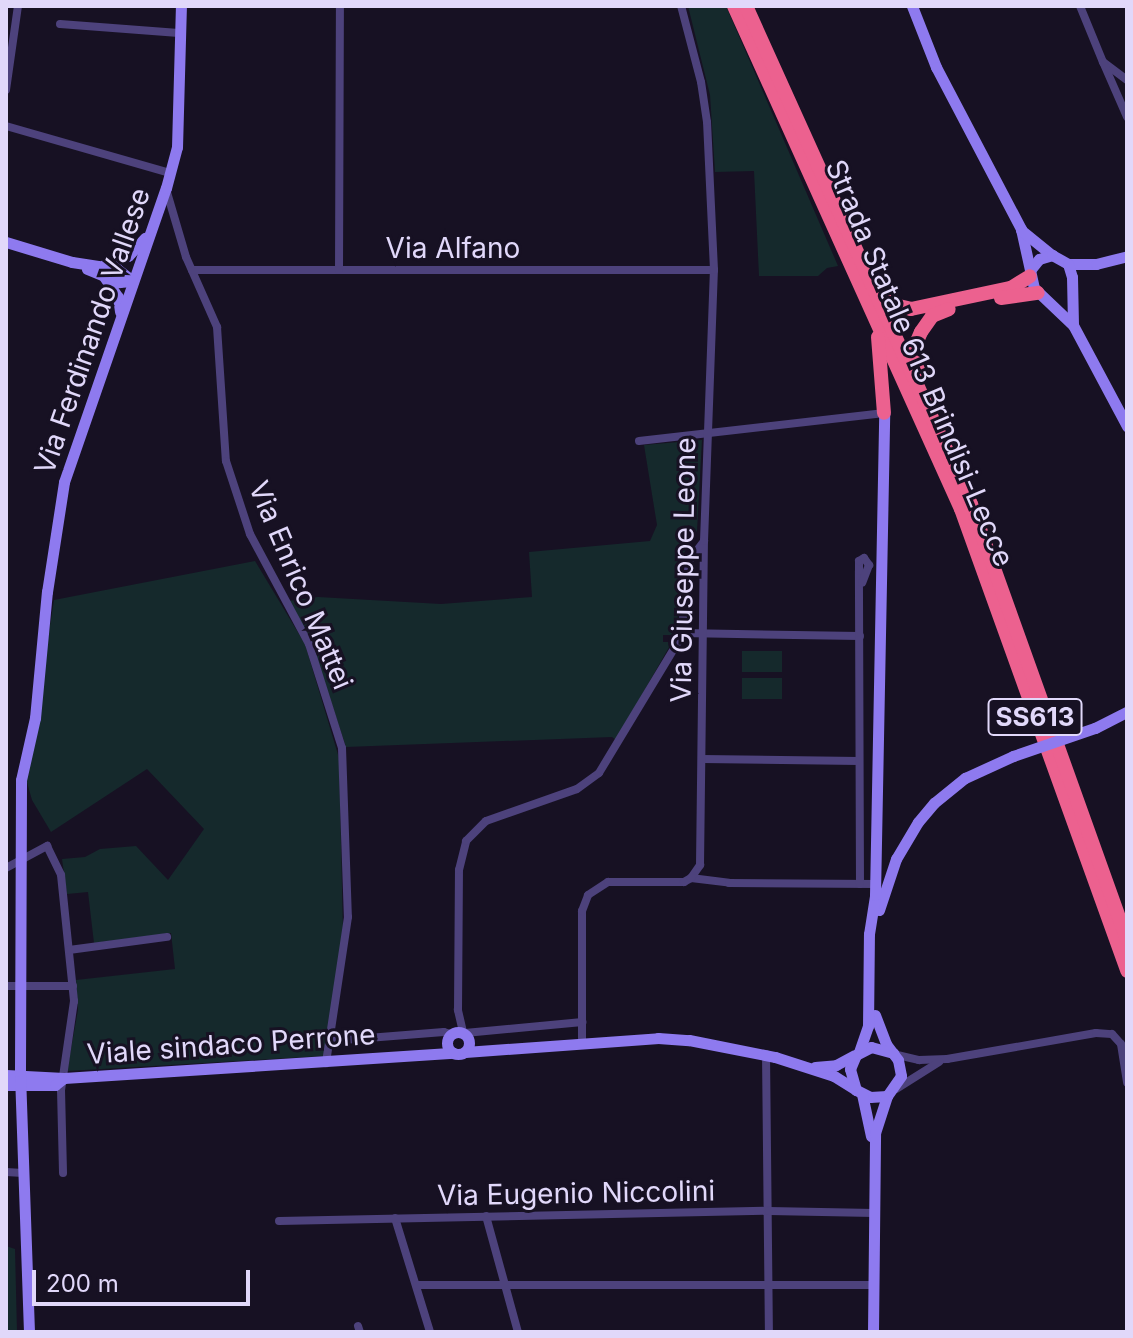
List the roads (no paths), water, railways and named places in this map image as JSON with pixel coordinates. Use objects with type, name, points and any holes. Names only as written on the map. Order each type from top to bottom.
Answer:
[{"type":"highway","name":"Strada Statale 613 Brindisi-Lecce","points":[[734,6],[961,509],[1127,971]]},
{"type":"highway","name":"Strada Statale 613 Brindisi-Lecce","points":[[746,6],[971,504],[1127,939]]},
{"type":"highway","points":[[832,193],[848,214],[886,297],[899,306],[931,306],[1011,288],[1031,273]]},
{"type":"highway","points":[[842,244],[843,258],[881,349],[884,413]]},
{"type":"highway","points":[[947,451],[943,424],[917,363],[915,346],[921,332],[932,316],[953,307],[1041,294]]},
{"type":"street","points":[[6,90],[18,6]]},
{"type":"street","name":"Via Ferdinando Vallese","points":[[29,1332],[21,1080],[21,780],[35,718],[47,592],[64,482],[166,188],[179,133],[181,6]]},
{"type":"street","points":[[339,270],[340,6]]},
{"type":"street","name":"Via Giuseppe Leone","points":[[681,6],[701,82],[707,122],[714,270],[704,541],[700,865],[691,878]]},
{"type":"street","points":[[912,6],[936,67],[1021,229],[1031,273],[1041,294],[1073,325],[1127,426]]},
{"type":"street","points":[[1080,6],[1127,117]]},
{"type":"street","points":[[60,24],[179,33]]},
{"type":"street","points":[[1103,62],[1127,80]]},
{"type":"street","points":[[6,126],[170,173]]},
{"type":"street","name":"Via Enrico Mattei","points":[[166,188],[192,270],[217,327],[226,461],[250,534],[309,644],[342,748],[348,917],[326,1063]]},
{"type":"street","points":[[1021,229],[1068,264],[1096,264],[1127,256]]},
{"type":"street","points":[[98,270],[128,256],[150,231]]},
{"type":"street","points":[[6,242],[98,270],[124,283],[133,281]]},
{"type":"street","points":[[1031,273],[1039,259],[1052,255]]},
{"type":"street","points":[[1068,264],[1072,280],[1073,325]]},
{"type":"street","points":[[1041,294],[1057,296],[1072,280],[1096,264]]},
{"type":"street","points":[[98,270],[118,297],[119,321]]},
{"type":"street","name":"Via Alfano","points":[[192,270],[714,270]]},
{"type":"street","points":[[639,441],[884,413],[875,884],[869,934],[868,1026],[850,1076],[859,1092],[874,1172]]},
{"type":"street","points":[[457,1034],[469,1044],[459,1053],[446,1045],[457,1034],[459,870],[466,841],[486,821],[591,780],[604,766],[682,633],[689,561],[704,541]]},
{"type":"street","points":[[860,884],[862,583]]},
{"type":"street","points":[[682,633],[860,636]]},
{"type":"street","points":[[859,1052],[872,1034],[875,1015],[880,904],[907,838],[934,803],[965,778],[1013,756],[1095,728],[1127,712]]},
{"type":"street","points":[[702,759],[859,761]]},
{"type":"street","points":[[6,868],[42,847],[50,847],[61,875],[73,986],[59,1133],[63,1173]]},
{"type":"street","points":[[582,1043],[582,911],[588,895],[608,882],[684,882],[691,878],[729,883],[875,884]]},
{"type":"street","points":[[69,950],[167,937]]},
{"type":"street","points":[[6,986],[73,986]]},
{"type":"street","points":[[873,1332],[876,1124],[901,1076],[875,1015]]},
{"type":"street","points":[[330,1041],[444,1032],[457,1034],[582,1022]]},
{"type":"street","points":[[859,1052],[879,1047],[919,1060],[947,1059],[1096,1033],[1112,1034],[1121,1044],[1127,1083]]},
{"type":"street","name":"Viale sindaco Perrone","points":[[402,1057],[457,1034],[517,1048]]},
{"type":"street","name":"Viale sindaco Perrone","points":[[21,1080],[326,1063],[658,1038],[719,1043],[766,1054],[834,1076],[859,1092]]},
{"type":"street","name":"Viale sindaco Perrone","points":[[797,1064],[827,1066],[859,1052]]},
{"type":"street","points":[[766,1054],[769,1332]]},
{"type":"street","points":[[859,1092],[878,1098],[924,1068],[947,1059]]},
{"type":"street","points":[[6,1075],[21,1080]]},
{"type":"street","points":[[6,1085],[21,1080]]},
{"type":"street","points":[[6,1172],[23,1173]]},
{"type":"street","name":"Via Eugenio Niccolini","points":[[279,1221],[769,1211],[874,1213]]},
{"type":"street","points":[[486,1216],[518,1332]]},
{"type":"street","points":[[395,1218],[430,1332]]},
{"type":"street","points":[[417,1285],[873,1285]]}]
